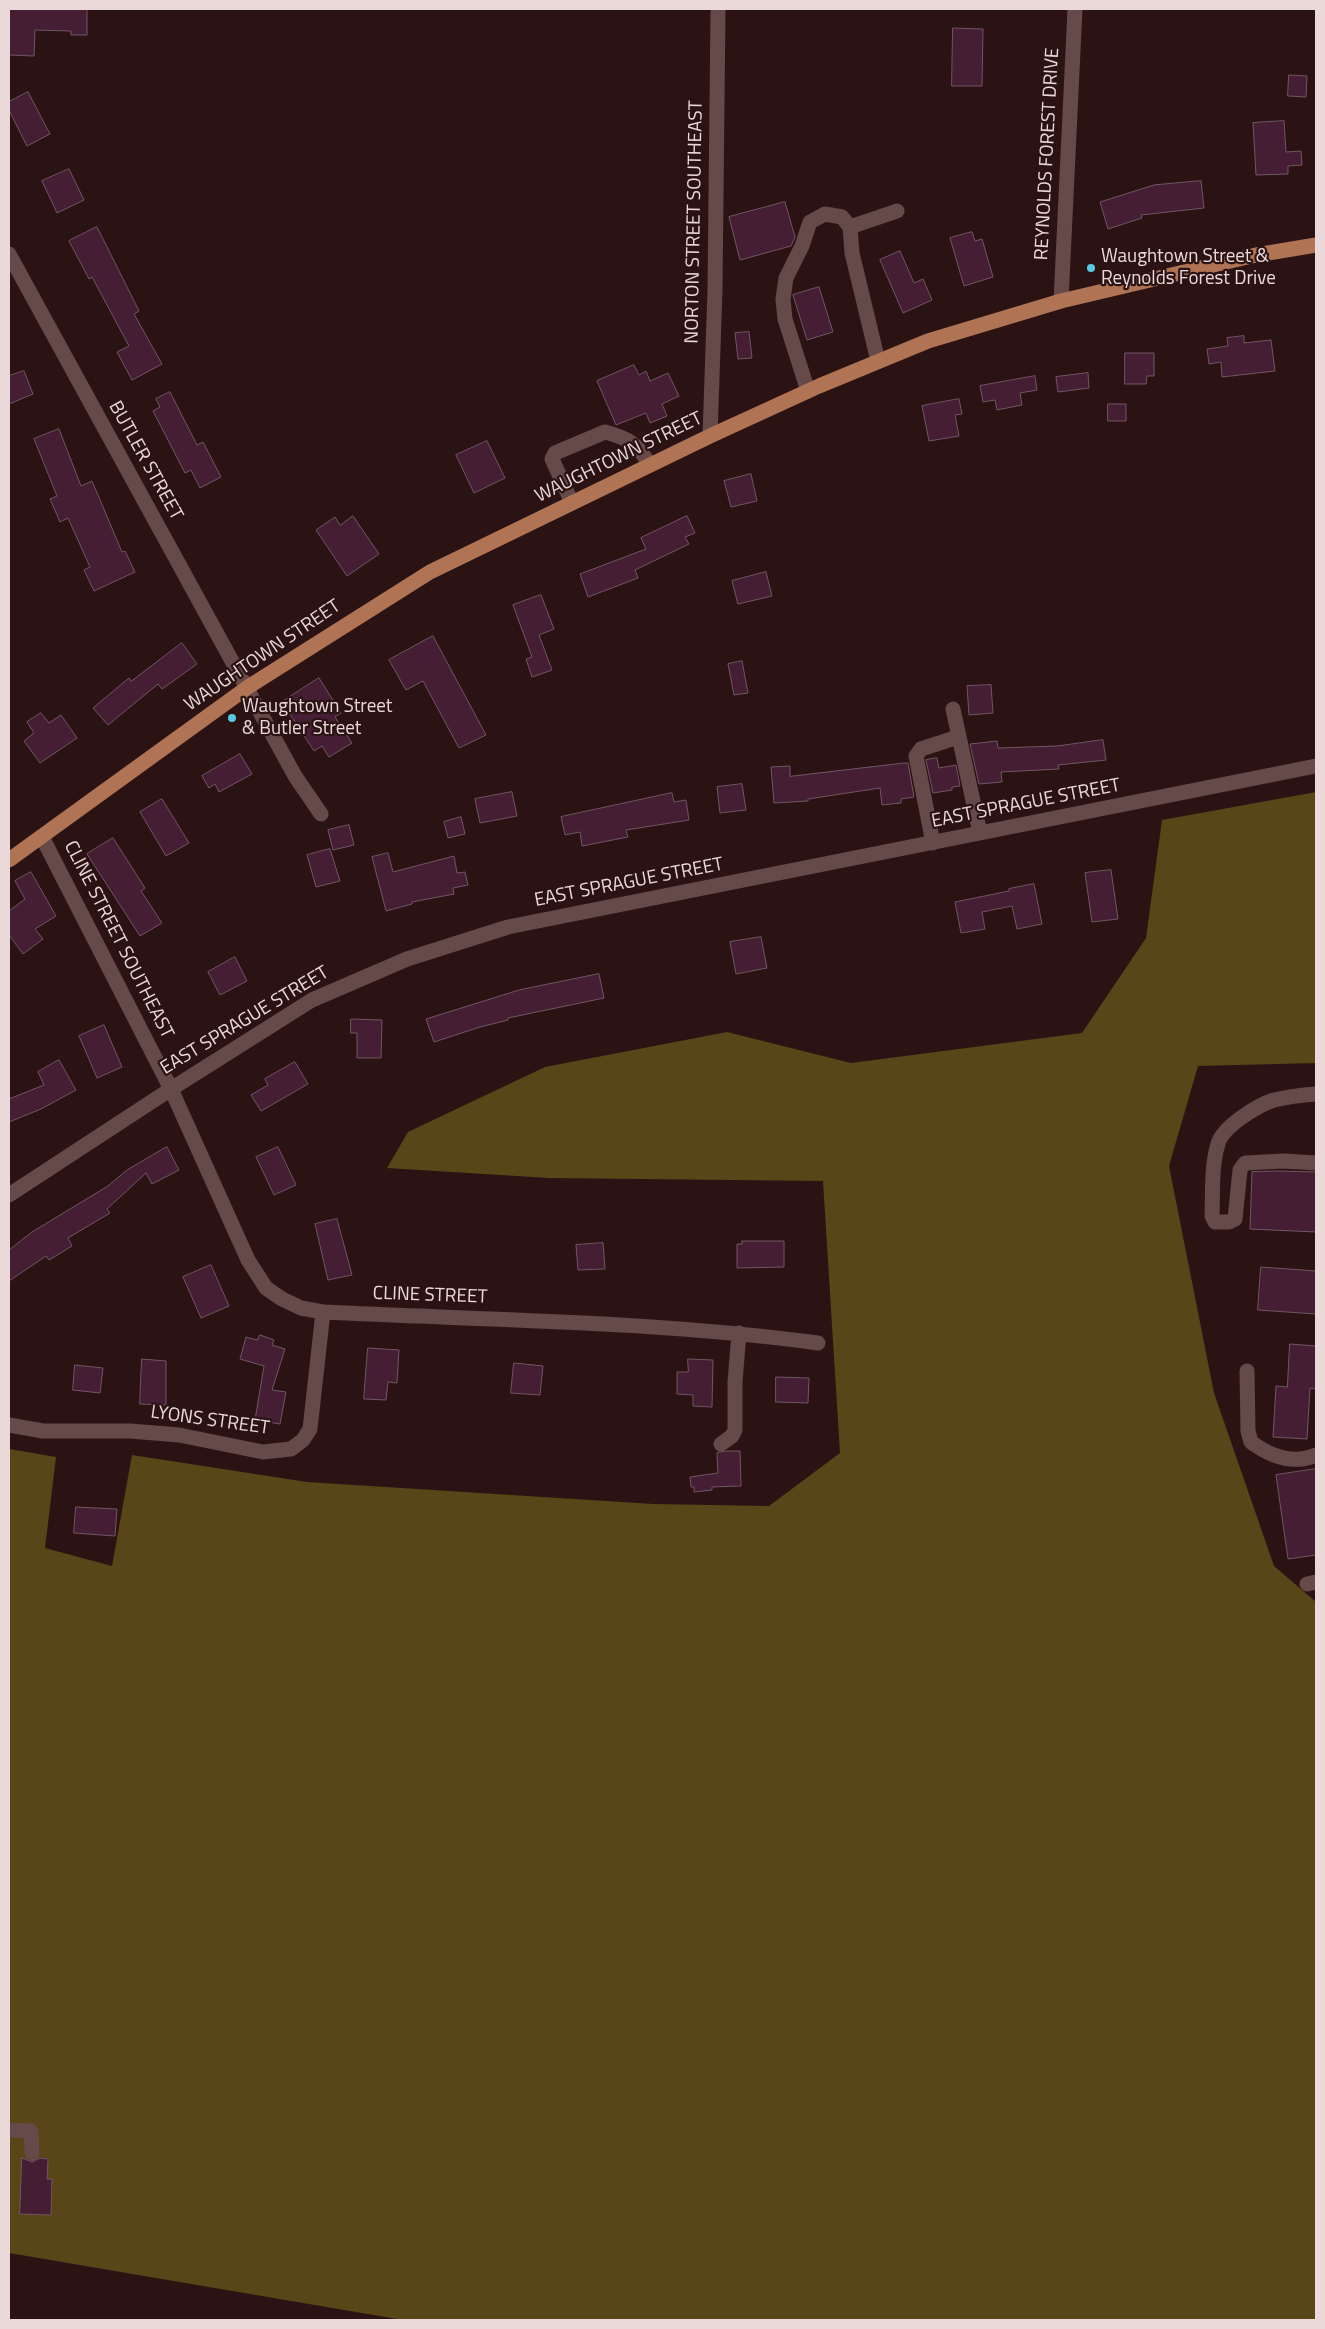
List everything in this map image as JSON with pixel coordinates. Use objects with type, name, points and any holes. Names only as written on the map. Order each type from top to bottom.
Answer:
[{"type":"main road","name":"WAUGHTOWN STREET","points":[[9,860],[248,687],[430,572],[710,436],[808,390],[928,341],[1061,301],[1256,254],[1316,245]]},
{"type":"street","name":"NORTON STREET SOUTHEAST","points":[[710,436],[715,290],[718,9]]},
{"type":"street","name":"REYNOLDS FOREST DRIVE","points":[[1061,301],[1075,9]]},
{"type":"street","points":[[850,227],[897,211]]},
{"type":"street","points":[[808,390],[785,319],[783,299],[786,278],[802,246],[810,222],[825,214],[842,217],[850,227],[852,253],[878,361]]},
{"type":"street","name":"BUTLER STREET","points":[[9,254],[248,687],[295,776],[321,814]]},
{"type":"street","points":[[572,503],[552,459],[555,454],[605,432],[628,440],[640,448],[650,466]]},
{"type":"street","points":[[953,709],[980,833]]},
{"type":"street","points":[[933,843],[916,756],[920,749],[958,737]]},
{"type":"street","name":"EAST SPRAGUE STREET","points":[[9,1195],[312,1000],[407,959],[508,927],[1316,766]]},
{"type":"street","name":"CLINE STREET SOUTHEAST","points":[[42,837],[171,1089]]},
{"type":"street","name":"CLINE STREET","points":[[171,1089],[248,1260],[266,1288],[282,1299],[301,1308],[323,1312],[492,1318],[738,1333],[818,1344]]},
{"type":"street","points":[[1316,1094],[1274,1100],[1255,1109],[1228,1128],[1218,1141],[1215,1157],[1212,1216],[1215,1222],[1229,1222],[1235,1219],[1240,1170],[1245,1163],[1284,1161],[1316,1163]]},
{"type":"street","name":"LYONS STREET","points":[[9,1425],[43,1431],[130,1431],[179,1435],[263,1452],[292,1449],[303,1440],[310,1429],[323,1312]]},
{"type":"street","points":[[721,1444],[732,1436],[735,1430],[738,1333]]},
{"type":"street","points":[[1247,1371],[1248,1431],[1251,1442],[1266,1453],[1287,1460],[1316,1455]]},
{"type":"street","points":[[9,2130],[31,2131],[32,2153]]},
{"type":"shaded area","points":[[1316,792],[1316,1063],[1198,1066],[1169,1166],[1214,1393],[1274,1566],[1316,1602],[1316,2320],[403,2320],[9,2253],[9,1449],[56,1457],[45,1548],[112,1566],[132,1455],[307,1482],[653,1504],[769,1506],[840,1453],[823,1181],[549,1178],[387,1168],[408,1132],[545,1067],[727,1032],[851,1063],[1082,1033],[1146,938],[1162,820]]},
{"type":"building","points":[[9,9],[87,9],[87,35],[71,35],[71,31],[35,30],[34,56],[9,55]]},
{"type":"building","points":[[953,28],[983,29],[982,86],[952,86]]},
{"type":"building","points":[[1289,75],[1307,76],[1306,97],[1288,96]]},
{"type":"building","points":[[28,92],[50,134],[27,146],[9,110],[9,102]]},
{"type":"building","points":[[1284,121],[1286,152],[1301,151],[1302,165],[1288,166],[1288,174],[1256,175],[1253,123]]},
{"type":"building","points":[[69,169],[84,200],[57,213],[42,181]]},
{"type":"building","points":[[1201,181],[1204,208],[1141,215],[1142,218],[1108,229],[1100,202],[1154,185]]},
{"type":"building","points":[[785,202],[795,237],[791,246],[740,260],[729,217]]},
{"type":"building","points":[[97,227],[139,311],[134,314],[162,364],[132,380],[117,352],[129,346],[92,277],[89,279],[69,241]]},
{"type":"building","points":[[972,232],[975,241],[982,239],[993,277],[964,286],[950,238]]},
{"type":"building","points":[[900,251],[914,283],[923,279],[932,300],[903,313],[880,260]]},
{"type":"building","points":[[819,287],[833,332],[807,340],[793,295]]},
{"type":"building","points":[[749,332],[752,358],[738,359],[735,333]]},
{"type":"building","points":[[1244,336],[1244,343],[1271,340],[1275,371],[1222,377],[1221,362],[1209,364],[1207,349],[1228,346],[1227,338]]},
{"type":"building","points":[[1125,353],[1154,353],[1154,376],[1147,376],[1146,384],[1125,384]]},
{"type":"building","points":[[634,365],[639,375],[646,371],[650,381],[668,373],[679,396],[662,404],[667,416],[650,423],[646,413],[616,425],[597,381]]},
{"type":"building","points":[[24,371],[33,394],[9,404],[9,376]]},
{"type":"building","points":[[1088,373],[1089,388],[1058,392],[1056,377]]},
{"type":"building","points":[[1035,376],[1037,390],[1020,393],[1022,405],[997,410],[995,400],[983,402],[980,386]]},
{"type":"building","points":[[170,392],[197,445],[203,442],[221,477],[200,488],[191,470],[185,473],[153,411],[160,407],[156,399]]},
{"type":"building","points":[[959,399],[962,414],[955,415],[959,436],[929,441],[922,406]]},
{"type":"building","points":[[1108,404],[1126,404],[1126,421],[1108,421]]},
{"type":"building","points":[[59,429],[81,486],[92,481],[122,552],[125,551],[135,572],[94,591],[84,570],[90,567],[68,518],[60,522],[50,499],[57,496],[34,439]]},
{"type":"building","points":[[487,441],[505,478],[474,493],[456,455]]},
{"type":"building","points":[[751,474],[757,501],[731,507],[724,481]]},
{"type":"building","points":[[353,516],[379,554],[347,576],[316,530],[335,517],[340,525]]},
{"type":"building","points":[[687,516],[695,533],[685,537],[689,544],[635,570],[638,578],[588,597],[580,574],[646,549],[641,538]]},
{"type":"building","points":[[766,572],[772,596],[738,604],[732,581]]},
{"type":"building","points":[[541,595],[554,629],[539,635],[552,670],[532,677],[526,659],[532,657],[513,605]]},
{"type":"building","points":[[433,636],[486,735],[459,748],[423,681],[406,690],[389,660]]},
{"type":"building","points":[[182,643],[197,664],[162,689],[158,684],[108,725],[93,708],[129,678],[131,681]]},
{"type":"building","points":[[742,661],[748,693],[734,695],[728,664]]},
{"type":"building","points":[[319,678],[341,713],[335,717],[352,743],[329,757],[322,746],[314,751],[282,702]]},
{"type":"building","points":[[991,685],[993,713],[969,715],[967,686]]},
{"type":"building","points":[[41,713],[49,723],[61,715],[77,738],[40,763],[24,741],[34,733],[27,722]]},
{"type":"building","points":[[1103,740],[1106,760],[1058,765],[1059,769],[1001,772],[1002,782],[979,784],[970,744],[997,741],[998,748],[1057,746]]},
{"type":"building","points":[[240,754],[252,774],[219,792],[215,784],[209,788],[202,776]]},
{"type":"building","points":[[937,758],[939,768],[956,765],[960,786],[952,787],[952,790],[933,793],[926,760]]},
{"type":"building","points":[[908,763],[914,797],[901,799],[901,803],[882,805],[880,788],[808,799],[808,801],[774,803],[771,767],[790,766],[790,776]]},
{"type":"building","points":[[742,784],[746,810],[720,813],[717,787]]},
{"type":"building","points":[[512,792],[517,816],[480,823],[475,799]]},
{"type":"building","points":[[672,793],[674,802],[686,800],[689,820],[626,830],[628,837],[582,846],[580,832],[565,835],[561,817]]},
{"type":"building","points":[[162,799],[189,843],[166,856],[140,812]]},
{"type":"building","points":[[461,817],[465,834],[448,838],[444,822]]},
{"type":"building","points":[[349,825],[354,845],[333,850],[328,830]]},
{"type":"building","points":[[113,838],[145,888],[141,891],[162,923],[140,936],[87,854]]},
{"type":"building","points":[[330,849],[340,881],[316,887],[307,855]]},
{"type":"building","points":[[388,853],[393,872],[454,856],[457,873],[465,872],[468,885],[453,888],[454,894],[412,902],[412,904],[386,911],[372,857]]},
{"type":"building","points":[[1111,870],[1118,919],[1092,922],[1085,873]]},
{"type":"building","points":[[31,872],[56,916],[35,929],[43,939],[23,954],[9,935],[9,911],[25,899],[15,881]]},
{"type":"building","points":[[1034,884],[1042,924],[1017,929],[1012,906],[982,912],[985,929],[961,933],[955,902]]},
{"type":"building","points":[[761,937],[767,968],[736,974],[730,942]]},
{"type":"building","points":[[235,957],[247,981],[220,995],[208,972]]},
{"type":"building","points":[[599,974],[604,998],[508,1018],[508,1020],[434,1042],[426,1019],[519,990]]},
{"type":"building","points":[[351,1019],[382,1020],[381,1058],[357,1058],[357,1033],[351,1033]]},
{"type":"building","points":[[104,1025],[122,1067],[97,1078],[79,1036]]},
{"type":"building","points":[[59,1060],[76,1090],[41,1109],[9,1122],[9,1099],[44,1085],[38,1072]]},
{"type":"building","points":[[295,1062],[308,1084],[261,1111],[251,1095],[268,1085],[265,1079]]},
{"type":"building","points":[[167,1147],[179,1170],[152,1184],[146,1173],[107,1209],[110,1213],[68,1238],[72,1246],[49,1260],[46,1256],[9,1281],[9,1250],[32,1232],[108,1186],[127,1170]]},
{"type":"building","points":[[278,1147],[296,1185],[274,1195],[256,1157]]},
{"type":"building","points":[[1252,1172],[1316,1172],[1316,1232],[1250,1229]]},
{"type":"building","points":[[337,1219],[352,1275],[328,1280],[315,1224]]},
{"type":"building","points":[[742,1241],[784,1241],[784,1267],[737,1268],[737,1244],[742,1244]]},
{"type":"building","points":[[603,1243],[605,1269],[578,1270],[576,1245]]},
{"type":"building","points":[[211,1265],[229,1306],[201,1318],[183,1277]]},
{"type":"building","points":[[1261,1267],[1316,1271],[1316,1314],[1258,1310]]},
{"type":"building","points":[[260,1335],[274,1340],[272,1345],[285,1349],[272,1390],[286,1392],[280,1424],[255,1420],[264,1366],[240,1359],[246,1337],[257,1340]]},
{"type":"building","points":[[1290,1344],[1316,1346],[1316,1389],[1310,1388],[1307,1439],[1273,1437],[1276,1386],[1287,1387]]},
{"type":"building","points":[[368,1348],[399,1350],[397,1383],[388,1382],[386,1400],[364,1399]]},
{"type":"building","points":[[142,1359],[166,1361],[166,1405],[140,1404]]},
{"type":"building","points":[[688,1359],[713,1360],[712,1407],[693,1406],[693,1395],[677,1394],[677,1372],[688,1372]]},
{"type":"building","points":[[514,1363],[543,1366],[540,1395],[511,1393]]},
{"type":"building","points":[[75,1365],[103,1368],[100,1393],[73,1390]]},
{"type":"building","points":[[776,1377],[809,1378],[808,1403],[776,1402]]},
{"type":"building","points":[[740,1451],[741,1486],[712,1487],[712,1490],[694,1492],[694,1487],[691,1487],[690,1477],[718,1473],[717,1453]]},
{"type":"building","points":[[1316,1469],[1316,1555],[1288,1559],[1276,1475]]},
{"type":"building","points":[[76,1507],[117,1509],[115,1536],[74,1533]]},
{"type":"building","points":[[22,2158],[32,2162],[40,2158],[48,2159],[47,2179],[52,2179],[51,2215],[20,2214]]},
{"type":"place","name":"Waughtown Street & Reynolds Forest Drive","points":[[1091,268]]},
{"type":"place","name":"Waughtown Street & Butler Street","points":[[232,718]]}]
